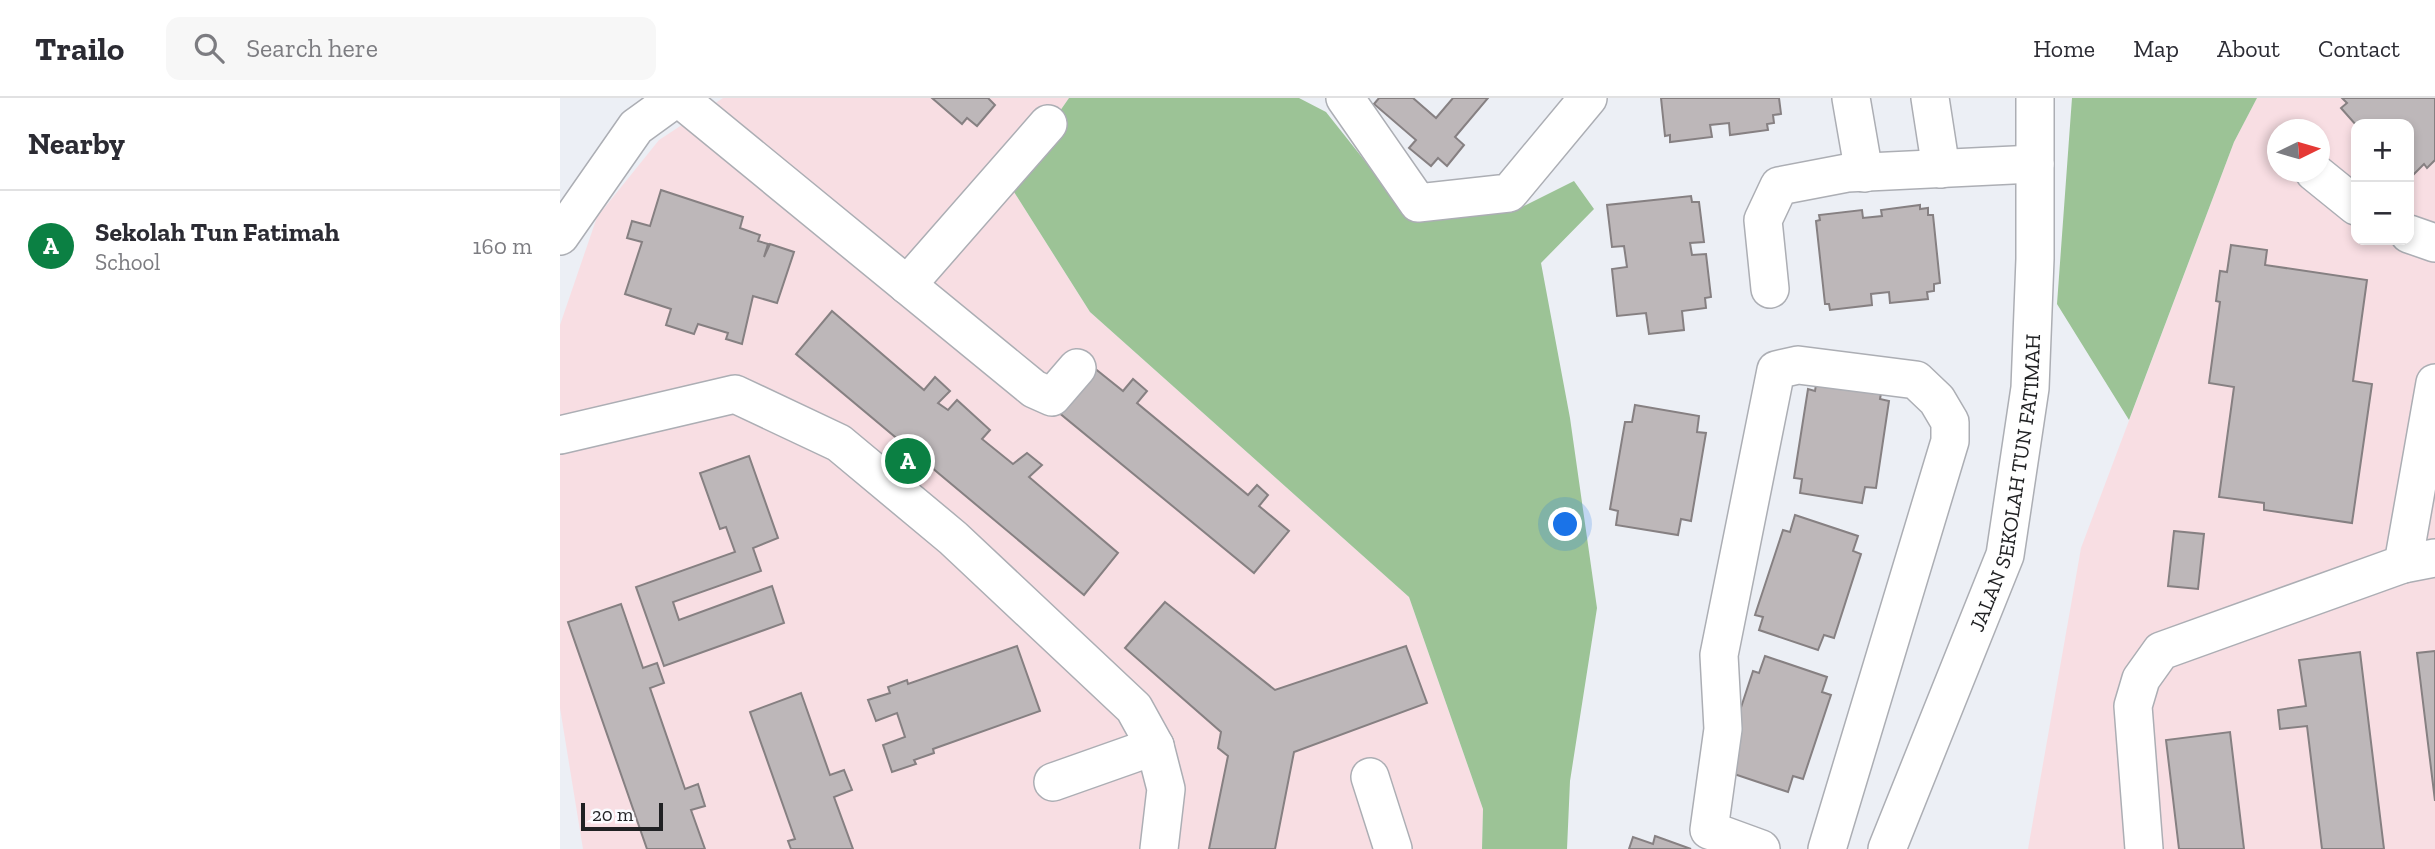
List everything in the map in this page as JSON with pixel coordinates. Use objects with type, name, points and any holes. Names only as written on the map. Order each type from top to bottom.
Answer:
[{"type":"street","points":[[560,236],[636,127],[677,98],[1034,389],[1052,397],[1077,368]]},
{"type":"street","points":[[1345,98],[1418,203],[1509,193],[1588,98]]},
{"type":"street","points":[[1851,98],[1864,173]]},
{"type":"street","points":[[1930,98],[1941,169]]},
{"type":"street","name":"JALAN SEKOLAH TUN FATIMAH","points":[[1887,849],[2006,555],[2030,388],[2035,259],[2035,98]]},
{"type":"street","points":[[907,285],[1048,124]]},
{"type":"street","points":[[1770,289],[1763,220],[1779,186],[1797,180],[1864,173],[2035,164]]},
{"type":"street","points":[[2326,182],[2351,202]]},
{"type":"street","points":[[2414,236],[2435,243]]},
{"type":"street","points":[[1761,849],[1709,830],[1723,729],[1719,655],[1776,370],[1798,365],[1916,380],[1937,400],[1950,422],[1950,441],[1827,849]]},
{"type":"street","points":[[2144,849],[2133,706],[2141,679],[2161,651],[2419,561],[2435,383]]},
{"type":"street","points":[[560,435],[736,394],[839,443],[953,538],[1133,708],[1155,746],[1166,789],[1159,849]]},
{"type":"street","points":[[1053,782],[1155,746]]},
{"type":"street","points":[[1370,777],[1393,849]]},
{"type":"shaded area","points":[[723,98],[1069,98],[1009,184],[1090,312],[1409,597],[1483,809],[1482,849],[583,849],[560,708],[560,325],[597,217],[659,140]]},
{"type":"shaded area","points":[[2257,98],[2435,98],[2435,849],[2028,849],[2081,548],[2234,142]]},
{"type":"green space","points":[[1069,98],[1299,98],[1326,112],[1407,214],[1516,210],[1574,181],[1594,209],[1541,263],[1570,418],[1597,608],[1570,781],[1567,849],[1482,849],[1483,809],[1409,597],[1090,312],[1009,184]]},
{"type":"green space","points":[[2072,98],[2257,98],[2234,142],[2129,420],[2057,304]]},
{"type":"building","points":[[932,98],[988,98],[995,105],[977,126],[967,118],[962,124]]},
{"type":"building","points":[[1379,98],[1413,98],[1436,118],[1453,98],[1488,98],[1455,137],[1464,145],[1447,166],[1438,158],[1431,166],[1409,148],[1416,140],[1374,104]]},
{"type":"building","points":[[1661,98],[1779,98],[1781,114],[1773,115],[1774,123],[1767,124],[1768,130],[1730,135],[1729,123],[1710,125],[1712,137],[1670,142],[1670,135],[1665,136]]},
{"type":"building","points":[[2342,98],[2435,98],[2435,160],[2427,168],[2424,164],[2414,174],[2414,119],[2351,119],[2341,108],[2347,103]]},
{"type":"building","points":[[661,190],[743,217],[740,228],[760,235],[758,241],[768,244],[764,257],[770,244],[794,252],[777,303],[753,296],[742,344],[726,339],[728,333],[698,324],[694,334],[666,325],[671,309],[625,294],[642,242],[627,238],[632,221],[650,226]]},
{"type":"building","points":[[1691,196],[1692,202],[1699,202],[1704,242],[1690,243],[1692,255],[1706,254],[1711,297],[1705,298],[1706,308],[1682,311],[1684,330],[1649,334],[1646,313],[1617,316],[1612,269],[1627,267],[1624,246],[1612,247],[1607,205]]},
{"type":"building","points":[[1920,205],[1920,209],[1928,208],[1928,215],[1933,215],[1940,283],[1934,284],[1934,291],[1927,292],[1928,299],[1890,303],[1889,292],[1871,294],[1872,305],[1830,310],[1829,304],[1825,304],[1816,221],[1820,220],[1819,215],[1862,210],[1863,218],[1882,216],[1881,210]]},
{"type":"building","points":[[2231,245],[2267,250],[2265,265],[2367,280],[2353,381],[2372,384],[2352,523],[2264,510],[2264,503],[2219,497],[2234,387],[2209,383],[2220,302],[2216,301],[2220,271],[2227,272]]},
{"type":"building","points":[[832,311],[924,390],[935,377],[950,391],[938,403],[948,410],[957,400],[990,430],[982,439],[1013,464],[1027,453],[1042,465],[1029,477],[1118,553],[1084,595],[796,354]]},
{"type":"building","points":[[1088,363],[1123,391],[1133,379],[1147,391],[1137,403],[1248,495],[1257,485],[1268,495],[1259,506],[1289,531],[1254,573],[1052,407]]},
{"type":"building","points":[[1818,373],[1883,383],[1880,399],[1889,401],[1876,488],[1865,487],[1862,503],[1800,493],[1802,479],[1794,478],[1808,389],[1815,391]]},
{"type":"building","points":[[1635,405],[1699,416],[1697,432],[1706,433],[1691,521],[1681,519],[1678,535],[1616,525],[1618,511],[1610,509],[1625,422],[1632,422]]},
{"type":"building","points":[[749,456],[778,538],[753,548],[761,571],[673,602],[679,620],[772,586],[784,623],[664,666],[636,587],[735,552],[726,527],[720,529],[700,473]]},
{"type":"building","points":[[1795,515],[1858,536],[1853,551],[1861,554],[1834,638],[1824,635],[1818,650],[1759,630],[1763,617],[1755,615],[1783,530],[1790,532]]},
{"type":"building","points":[[2174,531],[2204,534],[2198,589],[2168,586]]},
{"type":"building","points":[[1165,602],[1275,690],[1406,646],[1427,703],[1294,752],[1275,849],[1209,849],[1228,756],[1218,748],[1221,732],[1125,648]]},
{"type":"building","points":[[621,604],[643,668],[657,663],[664,683],[650,688],[685,789],[698,784],[705,806],[691,810],[705,849],[647,849],[568,622]]},
{"type":"building","points":[[1017,646],[1040,711],[933,749],[934,753],[914,760],[916,764],[892,772],[883,745],[905,737],[897,713],[876,721],[868,700],[890,693],[888,687],[907,680],[908,684]]},
{"type":"building","points":[[2435,651],[2435,801],[2417,653]]},
{"type":"building","points":[[2360,652],[2384,849],[2322,849],[2307,726],[2280,729],[2278,710],[2306,706],[2299,660]]},
{"type":"building","points":[[1765,656],[1827,677],[1822,692],[1831,695],[1803,779],[1793,776],[1788,792],[1728,772],[1725,756],[1753,671],[1759,673]]},
{"type":"building","points":[[801,693],[830,775],[844,770],[852,790],[834,797],[853,849],[791,849],[788,841],[795,839],[750,712]]},
{"type":"building","points":[[2230,732],[2244,849],[2179,849],[2166,740]]},
{"type":"building","points":[[1655,836],[1691,849],[1629,849],[1633,837],[1653,844]]},
{"type":"place","name":"Sekolah Tun Fatimah","points":[[908,461]]}]
